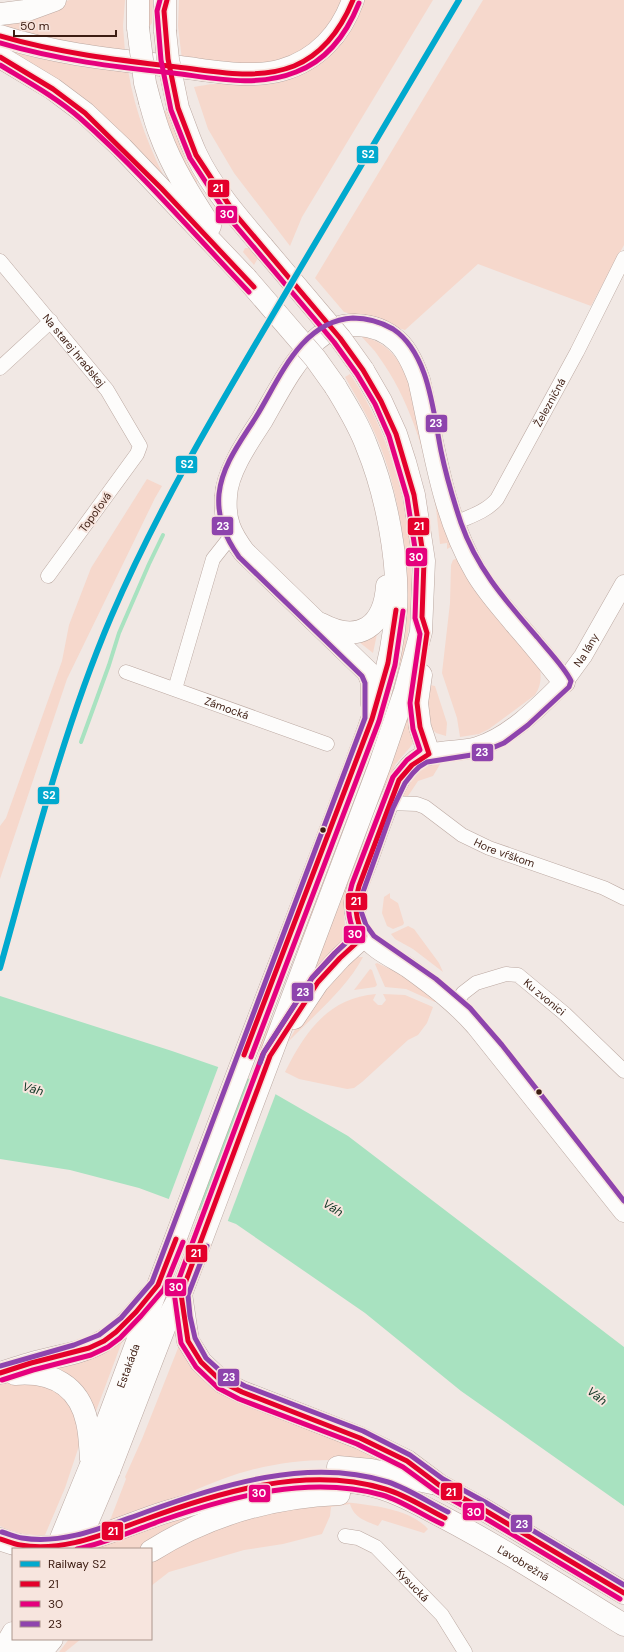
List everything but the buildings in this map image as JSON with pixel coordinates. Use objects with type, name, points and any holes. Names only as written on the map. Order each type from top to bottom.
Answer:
[{"type":"main road","points":[[0,14],[25,11],[55,0]]},
{"type":"main road","points":[[138,0],[138,28],[145,83],[160,134],[183,184],[246,278]]},
{"type":"main road","points":[[0,36],[21,43],[83,55],[226,72],[256,74],[282,70],[310,58],[328,43],[337,32],[344,22],[353,0]]},
{"type":"main road","points":[[165,10],[168,59],[178,108],[196,155],[235,214],[340,338],[364,370],[381,401],[396,434],[414,495],[424,561],[421,632],[406,691],[270,1056]]},
{"type":"main road","points":[[0,57],[47,86],[85,113],[127,153],[246,278],[315,358],[335,386],[353,416],[367,445],[375,468],[387,514],[391,537],[385,605],[375,622],[365,629],[347,633],[330,629],[320,623]]},
{"type":"main road","points":[[372,719],[371,677],[368,672],[320,623],[244,552],[232,535],[226,516],[226,495],[230,479],[252,436],[295,364],[303,353],[318,338],[331,330],[350,325],[364,325],[386,333],[407,353],[419,380],[442,487],[453,524],[463,549],[489,592],[564,682]]},
{"type":"main road","name":"Estakáda","points":[[76,1548],[158,1285],[372,719],[388,663],[395,621],[396,571],[391,537]]},
{"type":"main road","points":[[422,617],[427,633],[417,703],[420,727],[429,754],[417,759],[408,767],[399,780],[358,886],[354,902],[356,919],[364,936],[374,946],[432,985],[473,1021],[623,1210]]},
{"type":"main road","name":"Na lány","points":[[429,754],[466,749],[492,740],[521,722],[564,682]]},
{"type":"main road","points":[[270,1056],[318,982],[340,958],[364,936]]},
{"type":"main road","name":"Estakáda","points":[[57,1548],[100,1468],[168,1318],[181,1294],[270,1056]]},
{"type":"main road","points":[[0,1374],[31,1363],[77,1352],[104,1341],[116,1332],[136,1312],[158,1285]]},
{"type":"main road","points":[[181,1294],[188,1341],[201,1362],[222,1382],[242,1392],[360,1438],[407,1460],[439,1485],[481,1508],[624,1593]]},
{"type":"main road","points":[[0,1374],[28,1373],[41,1375],[59,1382],[73,1392],[80,1402],[88,1423],[100,1468]]},
{"type":"main road","points":[[0,1538],[20,1544],[43,1547],[70,1543],[106,1534],[163,1513],[227,1484],[298,1468],[324,1467],[371,1470],[439,1485]]},
{"type":"main road","name":"Ľavobrežná","points":[[163,1513],[254,1488],[310,1480],[363,1484],[386,1489],[463,1528],[518,1559],[624,1625]]},
{"type":"main road","points":[[152,1550],[184,1533],[231,1512],[268,1502],[307,1496],[340,1494],[368,1496],[421,1506]]},
{"type":"main road","points":[[2,1652],[12,1635]]},
{"type":"main road","points":[[23,1652],[30,1640]]},
{"type":"main road","points":[[41,1652],[51,1640]]},
{"type":"street","name":"Železničná","points":[[453,524],[485,510],[497,499],[577,352],[624,258]]},
{"type":"street","name":"Na starej hradskej","points":[[0,261],[107,390],[140,446]]},
{"type":"street","points":[[0,368],[51,321]]},
{"type":"street","name":"Topoľová","points":[[48,576],[138,454],[140,446]]},
{"type":"street","points":[[175,689],[213,559],[232,535]]},
{"type":"street","name":"Na lány","points":[[564,682],[583,656],[624,584]]},
{"type":"street","name":"Zámocká","points":[[126,672],[327,744]]},
{"type":"street","name":"Hore vŕškom","points":[[389,803],[417,804],[425,807],[462,835],[489,848],[604,888],[624,898]]},
{"type":"street","name":"Ku zvonici","points":[[455,1004],[463,993],[476,983],[506,974],[518,975],[565,1014],[624,1071]]},
{"type":"street","name":"Kysucká","points":[[345,1536],[358,1538],[376,1548],[442,1615],[465,1652]]},
{"type":"shaded area","points":[[69,0],[125,0],[123,26],[125,52],[61,44],[0,28],[0,22],[48,10]]},
{"type":"shaded area","points":[[146,0],[153,0],[152,23],[149,27],[146,25]]},
{"type":"shaded area","points":[[179,0],[342,0],[329,25],[309,45],[284,58],[270,62],[247,64],[182,60],[178,26]]},
{"type":"shaded area","points":[[364,0],[433,0],[302,217],[290,246],[234,173],[208,129],[194,87],[210,84],[254,85],[279,82],[296,77],[312,69],[337,47],[347,33]]},
{"type":"shaded area","points":[[483,0],[624,0],[624,245],[591,306],[478,264],[405,330],[344,312],[315,278]]},
{"type":"shaded area","points":[[0,44],[128,70],[139,117],[157,163],[172,192]]},
{"type":"shaded area","points":[[161,111],[166,111],[187,164],[197,181],[197,186],[193,184]]},
{"type":"shaded area","points":[[245,248],[249,248],[258,258],[254,265],[243,252]]},
{"type":"shaded area","points":[[361,336],[380,343],[393,354],[403,369],[411,387],[438,508],[451,547],[447,549],[447,543],[440,544],[434,496],[420,441],[407,406],[389,372],[375,351]]},
{"type":"shaded area","points":[[350,374],[368,405],[384,438],[396,473],[405,509],[410,546],[412,582],[410,619],[400,673],[382,730],[300,949],[298,950],[296,948],[406,575],[401,525],[390,475],[372,426],[345,377]]},
{"type":"shaded area","points":[[147,479],[162,486],[67,679],[0,879],[0,826],[6,818],[62,661],[69,625],[91,568]]},
{"type":"shaded area","points":[[457,558],[538,662],[541,675],[539,687],[535,695],[489,729],[479,734],[460,737],[457,718],[442,673],[450,603],[451,565],[453,560]]},
{"type":"shaded area","points":[[377,634],[373,653],[359,642]]},
{"type":"shaded area","points":[[430,685],[435,686],[447,723],[446,736],[436,733],[430,727],[428,702]]},
{"type":"shaded area","points":[[410,703],[415,739],[395,765],[346,896],[344,913],[346,940],[309,981]]},
{"type":"shaded area","points":[[442,761],[433,776],[418,781],[406,799],[400,800],[401,792],[422,765]]},
{"type":"shaded area","points":[[390,893],[390,898],[398,903],[404,923],[403,925],[393,929],[387,926],[382,913],[384,897]]},
{"type":"shaded area","points":[[408,926],[414,929],[439,963],[443,972],[413,949],[395,939],[391,934]]},
{"type":"shaded area","points":[[357,957],[363,957],[348,980],[288,1042],[317,991]]},
{"type":"shaded area","points":[[377,963],[403,975],[437,1001],[435,1002],[406,989],[385,987],[375,964]]},
{"type":"shaded area","points":[[370,969],[372,970],[377,985],[375,987],[354,990]]},
{"type":"shaded area","points":[[376,994],[373,1000],[378,1005],[382,1005],[386,1000],[383,994],[405,995],[433,1007],[427,1023],[418,1035],[408,1040],[354,1088],[347,1089],[299,1079],[285,1072],[310,1031],[331,1010],[344,1002],[359,997]]},
{"type":"shaded area","points":[[271,1021],[272,1027],[263,1053],[255,1049],[265,1025]]},
{"type":"shaded area","points":[[123,1339],[96,1411],[92,1413],[44,1365]]},
{"type":"shaded area","points":[[180,1343],[184,1350],[350,1444],[401,1468],[382,1464],[345,1460],[307,1461],[270,1466],[228,1477],[154,1508],[109,1523],[126,1479],[125,1477],[142,1439]]},
{"type":"shaded area","points":[[38,1379],[75,1403],[80,1443],[65,1488],[45,1535],[16,1532],[0,1526],[0,1385],[12,1381]]},
{"type":"shaded area","points":[[232,1497],[179,1524],[141,1548],[99,1548],[101,1544]]},
{"type":"shaded area","points":[[327,1501],[381,1507],[408,1515],[419,1521],[428,1529],[424,1533],[382,1520],[378,1526],[357,1516],[350,1504],[331,1507],[330,1516],[322,1534],[283,1544],[244,1550],[169,1572],[152,1585],[152,1561],[234,1519]]},
{"type":"shaded area","points":[[68,1640],[80,1640],[65,1652],[59,1652]]},
{"type":"water","name":"Váh","points":[[0,996],[172,1051],[244,1076],[348,1136],[624,1347],[624,1506],[461,1391],[365,1313],[236,1224],[139,1188],[70,1170],[0,1159]]},
{"type":"pier","points":[[219,1065],[244,1074],[197,1212],[168,1201]]},
{"type":"pier","points":[[251,1078],[276,1093],[227,1223],[200,1213]]},
{"type":"waterway","points":[[81,742],[119,633],[163,535]]},
{"type":"rail line","name":"S2","points":[[0,968],[63,747],[94,660],[130,575],[150,533],[194,450],[459,0]]},
{"type":"transit line","name":"30","points":[[160,0],[157,11],[161,60],[171,110],[190,158],[230,219],[334,342],[357,374],[375,404],[389,436],[407,497],[417,561],[415,618],[420,634],[410,703],[413,729],[420,750],[407,760],[393,777],[352,884],[349,897],[349,915],[355,934],[312,978],[263,1054],[174,1292],[181,1343],[196,1367],[218,1388],[239,1399],[357,1444],[403,1467],[436,1491],[478,1514],[620,1599]]},
{"type":"transit line","name":"21","points":[[167,0],[164,11],[168,59],[178,108],[196,155],[235,214],[340,338],[363,370],[381,401],[396,434],[414,495],[424,561],[422,617],[427,633],[417,703],[420,727],[429,754],[412,765],[399,780],[359,886],[356,899],[356,912],[364,936],[340,958],[318,982],[270,1056],[181,1294],[188,1341],[201,1362],[222,1382],[242,1392],[360,1438],[407,1461],[439,1485],[481,1508],[624,1593]]},
{"type":"transit line","name":"21","points":[[0,36],[44,47],[110,59],[236,74],[265,73],[280,71],[294,66],[314,55],[337,30],[353,0]]},
{"type":"transit line","name":"30","points":[[0,43],[43,54],[108,65],[219,79],[250,81],[266,80],[296,72],[307,67],[327,53],[349,25],[359,3]]},
{"type":"transit line","name":"21","points":[[0,57],[53,89],[85,113],[161,188],[254,287]]},
{"type":"transit line","name":"30","points":[[0,65],[32,84],[72,111],[103,139],[167,204],[249,292]]},
{"type":"transit line","name":"23","points":[[0,1366],[74,1345],[99,1335],[121,1318],[152,1282],[365,718],[365,683],[362,676],[239,557],[226,535],[219,511],[219,494],[221,483],[228,463],[284,369],[306,340],[319,329],[335,322],[358,318],[384,324],[405,339],[415,353],[428,384],[447,478],[461,523],[475,555],[493,584],[560,665],[571,681],[569,687],[528,725],[504,743],[478,754],[427,762],[413,773],[405,783],[393,808],[363,892],[361,911],[366,925],[374,936],[436,979],[470,1008],[502,1045],[624,1201]]},
{"type":"transit line","name":"21","points":[[244,1055],[372,719],[388,663],[396,610]]},
{"type":"transit line","name":"30","points":[[251,1057],[379,721],[395,665],[403,611]]},
{"type":"transit line","name":"23","points":[[260,1063],[264,1052],[312,978],[335,953],[359,931]]},
{"type":"transit line","name":"21","points":[[0,1373],[31,1363],[89,1348],[104,1341],[116,1332],[136,1312],[158,1285],[176,1239]]},
{"type":"transit line","name":"30","points":[[2,1380],[33,1370],[91,1355],[108,1347],[120,1338],[164,1289],[183,1242]]},
{"type":"transit line","name":"23","points":[[207,1246],[188,1295],[190,1316],[195,1338],[206,1358],[226,1376],[245,1386],[363,1431],[410,1455],[443,1479],[485,1502],[624,1585]]},
{"type":"transit line","name":"23","points":[[2,1532],[20,1538],[54,1539],[70,1537],[101,1528],[204,1492],[234,1484],[296,1473],[327,1472],[358,1475],[388,1482],[411,1492],[448,1512]]},
{"type":"transit line","name":"21","points":[[0,1539],[17,1545],[36,1547],[68,1544],[234,1491],[295,1481],[325,1480],[355,1482],[385,1489],[408,1498],[445,1518]]},
{"type":"transit line","name":"30","points":[[81,1548],[110,1540],[163,1520],[216,1503],[271,1491],[299,1488],[327,1487],[355,1489],[382,1495],[442,1524]]}]
